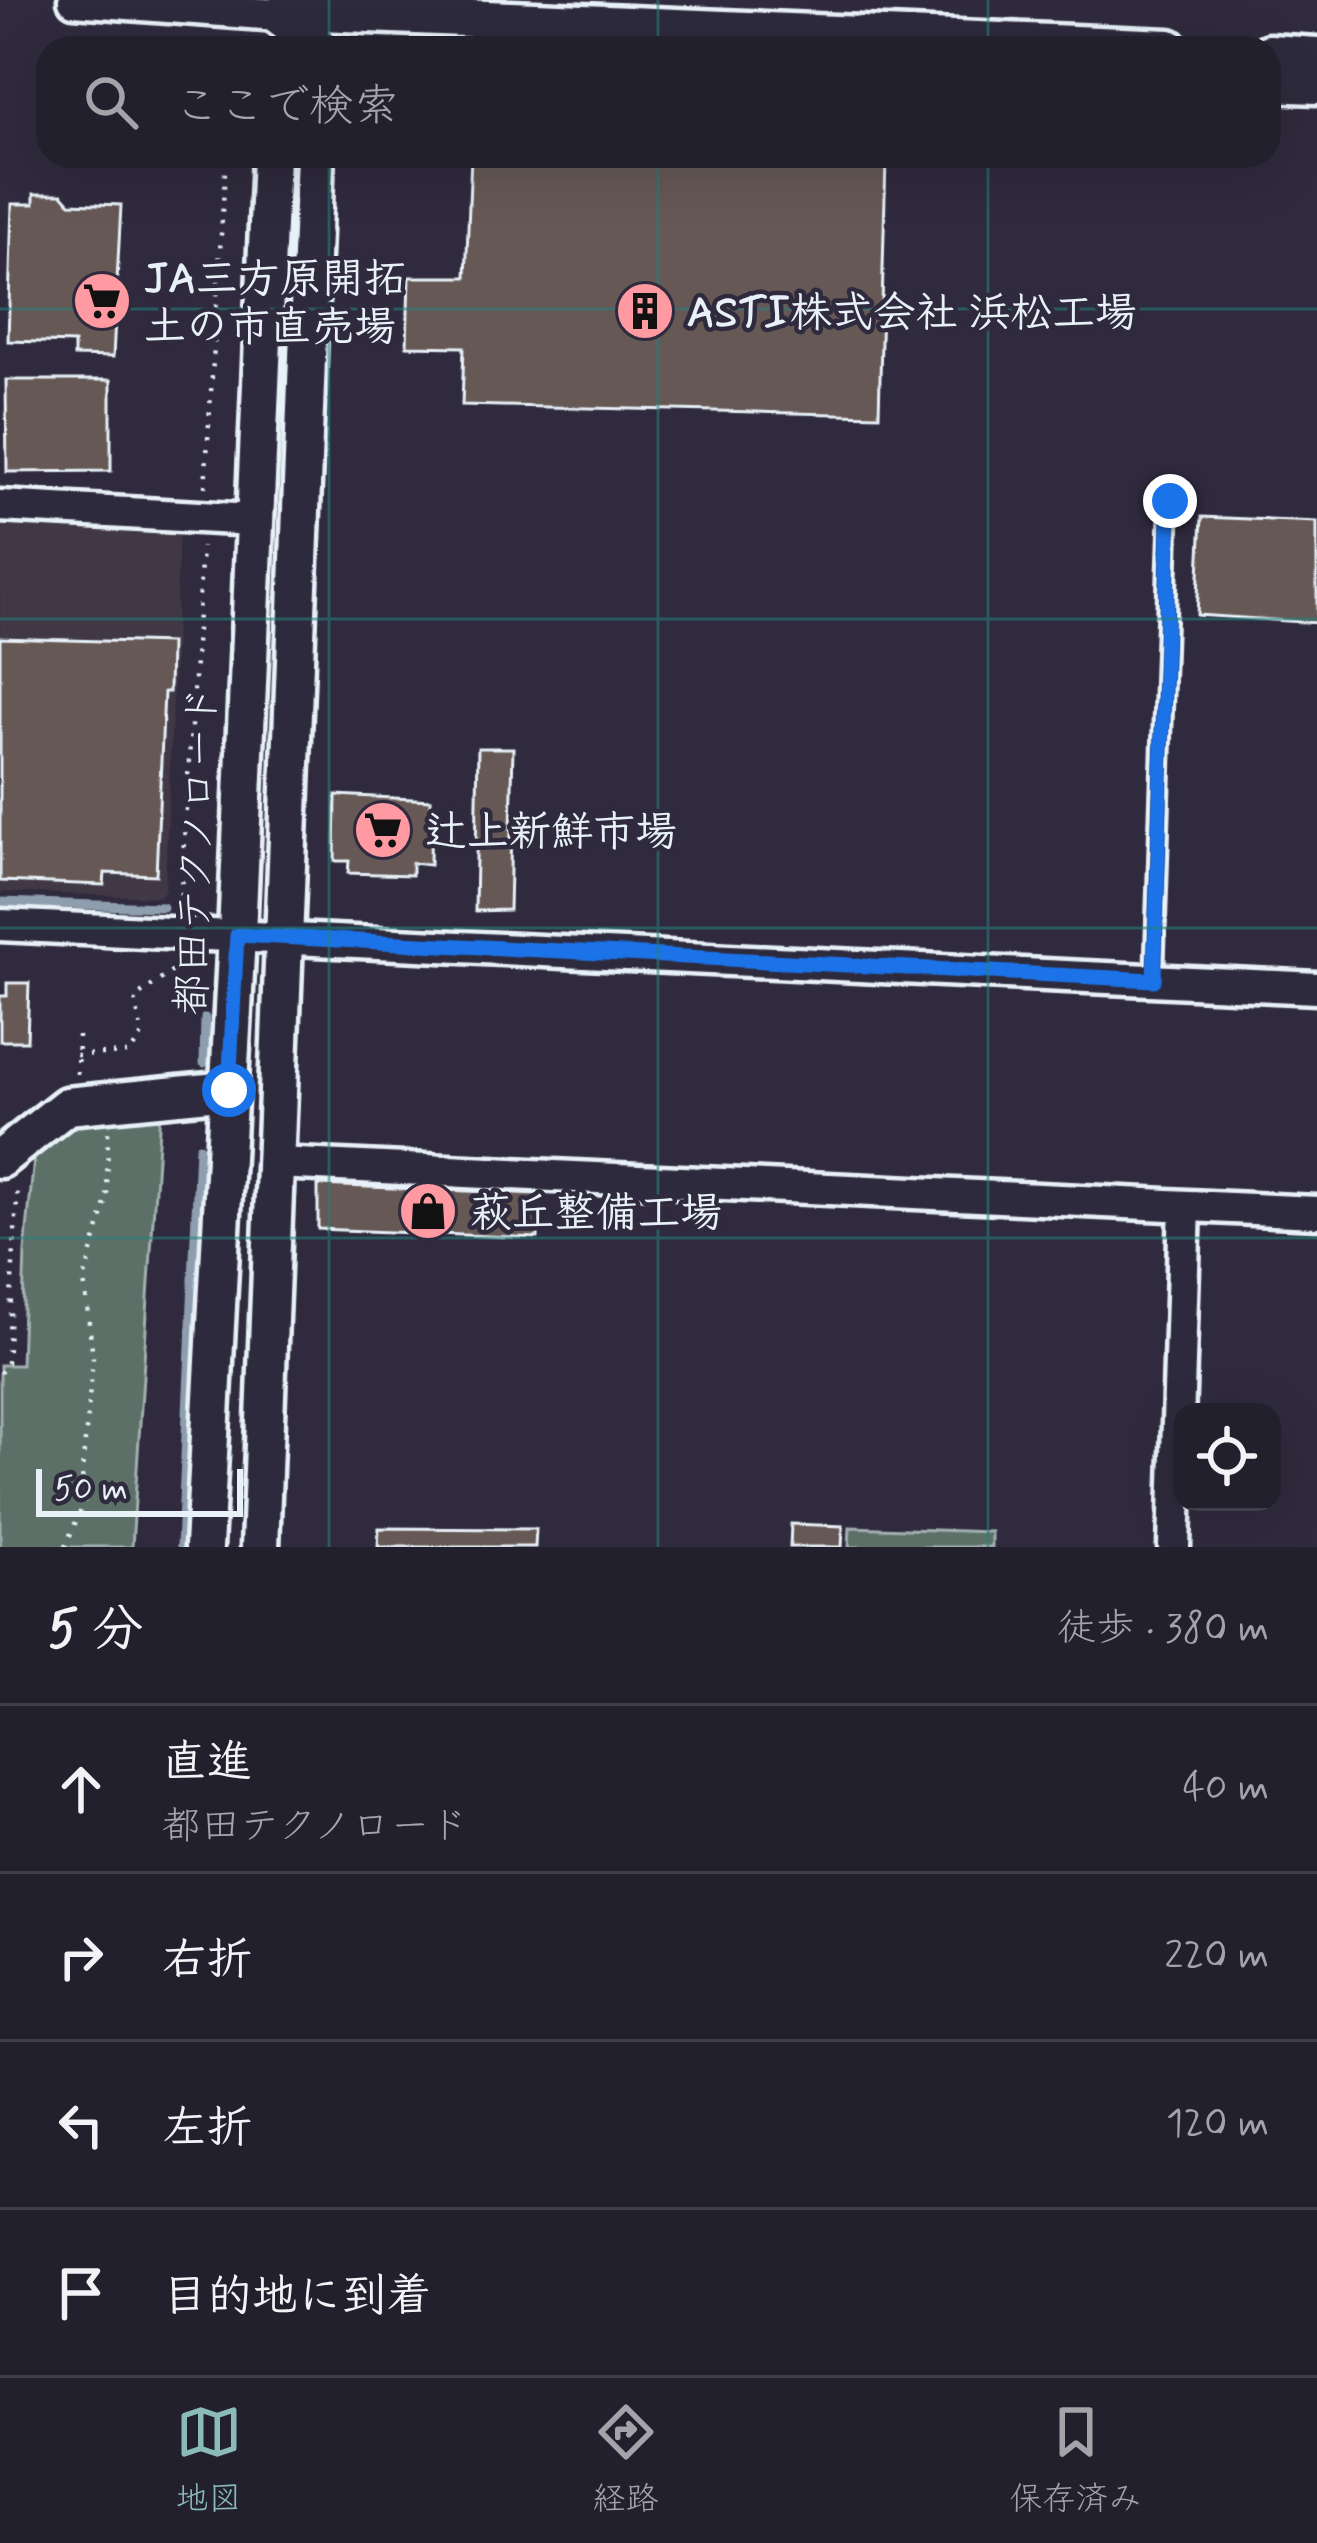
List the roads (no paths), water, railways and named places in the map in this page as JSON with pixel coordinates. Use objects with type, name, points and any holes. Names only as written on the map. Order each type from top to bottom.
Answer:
[{"type":"street","points":[[74,0],[321,27],[684,36]]},
{"type":"street","points":[[1281,54],[1317,56]]},
{"type":"street","points":[[1281,84],[1317,86]]},
{"type":"street","name":"都田テクノロード","points":[[204,1547],[270,168]]},
{"type":"street","points":[[260,1547],[315,168]]},
{"type":"street","points":[[0,506],[253,520]]},
{"type":"street","points":[[0,925],[1317,988]]},
{"type":"street","points":[[10,1162],[67,1106],[229,1090]]},
{"type":"street","points":[[277,1163],[1317,1212]]},
{"type":"street","points":[[1174,1547],[1185,1206]]},
{"type":"lane","points":[[1154,980],[1170,501]]},
{"type":"waterway","points":[[0,902],[163,907]]},
{"type":"waterway","points":[[204,1063],[205,1018]]},
{"type":"waterway","points":[[181,1547],[199,1147]]},
{"type":"place","name":"JA三方原開拓 土の市直売場","points":[[102,301]]},
{"type":"place","name":"ASTI株式会社 浜松工場","points":[[645,311]]},
{"type":"place","name":"辻上新鮮市場","points":[[383,830]]},
{"type":"place","name":"萩丘整備工場","points":[[428,1211]]}]
